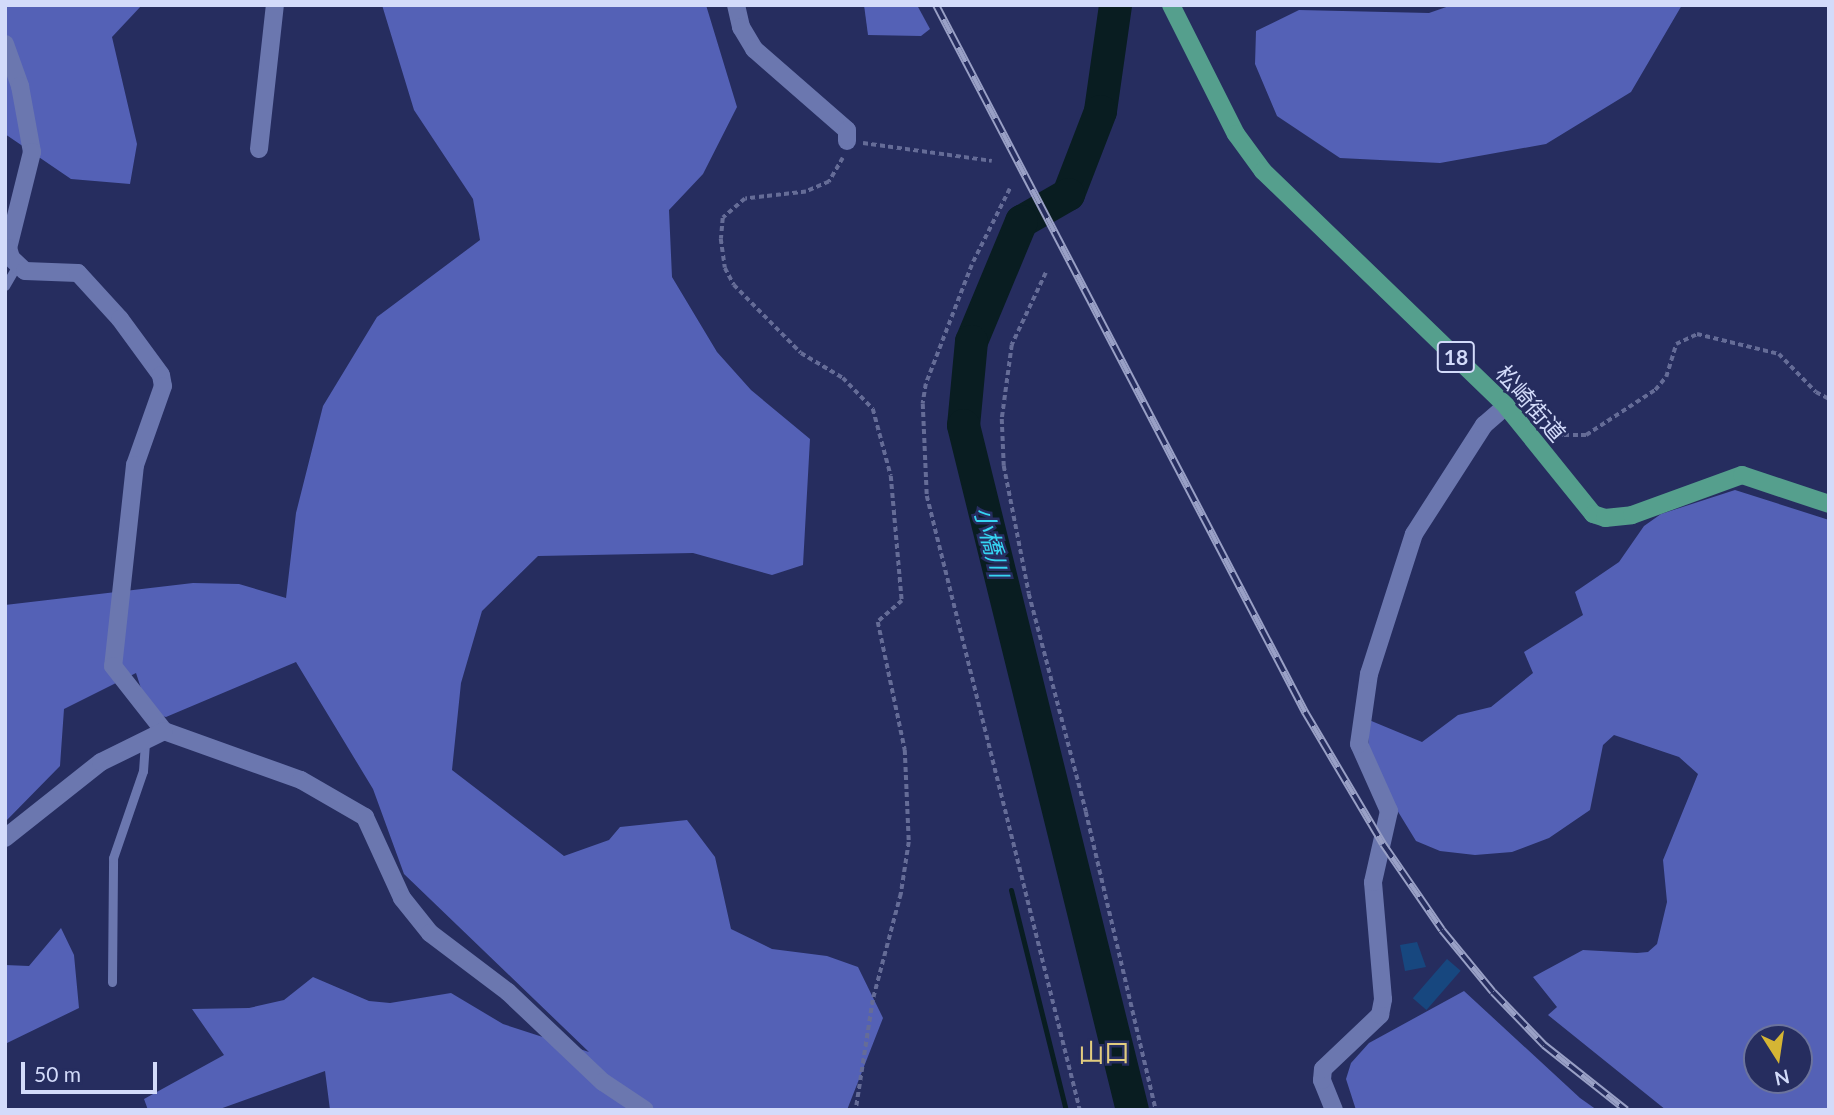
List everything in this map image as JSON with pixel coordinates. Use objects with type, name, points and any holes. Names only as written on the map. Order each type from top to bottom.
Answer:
[{"type":"main road","name":"松崎街道","points":[[1171,5],[1236,134],[1264,171],[1506,406],[1579,501],[1605,518],[1632,515],[1742,475],[1829,504]]},
{"type":"street","points":[[259,149],[275,5]]},
{"type":"street","points":[[736,5],[741,27],[754,49],[847,130],[848,141]]},
{"type":"street","points":[[5,44],[20,86],[32,152],[8,248],[16,267],[25,271],[78,273],[120,319],[161,375],[161,397],[135,465],[113,666],[164,731],[301,780],[365,817],[402,898],[430,933],[508,992],[603,1082],[645,1110]]},
{"type":"street","points":[[1334,1110],[1322,1080],[1323,1069],[1380,1015],[1383,999],[1373,882],[1389,811],[1359,744],[1369,674],[1414,534],[1484,425],[1506,406]]},
{"type":"street","points":[[5,838],[101,762],[164,731]]},
{"type":"lane","points":[[5,286],[16,267]]},
{"type":"lane","points":[[112,982],[113,859],[143,771],[145,740]]},
{"type":"path","points":[[856,1110],[873,1000],[901,894],[909,842],[905,750],[878,622],[902,601],[891,476],[873,409],[843,378],[801,353],[734,285],[725,268],[721,239],[723,218],[745,199],[806,192],[829,182],[848,141],[992,161]]},
{"type":"path","points":[[1010,189],[972,265],[926,384],[923,404],[926,483],[1080,1110]]},
{"type":"path","points":[[1046,273],[1012,345],[1002,419],[1004,466],[1029,594],[1086,812],[1156,1110]]},
{"type":"path","points":[[1522,426],[1586,435],[1655,390],[1666,377],[1676,344],[1697,334],[1779,354],[1816,392],[1829,399]]},
{"type":"shaded area","points":[[5,5],[142,5],[112,37],[137,144],[130,184],[71,179],[5,134]]},
{"type":"shaded area","points":[[382,5],[706,5],[737,107],[703,174],[669,210],[672,277],[717,352],[751,390],[810,439],[803,565],[772,575],[693,553],[538,556],[482,611],[461,683],[452,770],[564,856],[609,840],[620,827],[687,820],[715,857],[731,929],[772,949],[827,956],[858,967],[883,1018],[847,1110],[330,1110],[325,1071],[217,1110],[148,1110],[144,1099],[224,1055],[192,1009],[249,1008],[284,1000],[313,977],[369,1001],[390,1003],[451,993],[503,1024],[589,1052],[404,874],[373,789],[296,662],[166,717],[149,713],[136,673],[64,709],[60,766],[5,822],[5,605],[193,583],[239,584],[286,598],[296,513],[323,406],[377,317],[480,240],[473,199],[414,110]]},
{"type":"shaded area","points":[[864,5],[917,5],[930,29],[921,36],[868,35]]},
{"type":"shaded area","points":[[1452,5],[1682,5],[1631,92],[1546,144],[1440,163],[1340,158],[1277,116],[1255,64],[1256,31],[1299,10],[1429,13]]},
{"type":"shaded area","points":[[1735,490],[1829,520],[1829,1110],[1666,1110],[1548,1015],[1557,1007],[1533,977],[1583,950],[1637,953],[1648,952],[1657,944],[1667,902],[1663,860],[1698,774],[1679,757],[1614,735],[1603,745],[1590,810],[1549,838],[1512,852],[1475,855],[1440,851],[1416,841],[1378,779],[1368,753],[1369,720],[1422,742],[1458,715],[1491,707],[1533,673],[1524,652],[1583,615],[1575,592],[1619,562],[1644,526],[1661,514]]},
{"type":"shaded area","points":[[61,928],[74,955],[79,1008],[5,1044],[5,965],[29,966]]},
{"type":"shaded area","points":[[1464,991],[1580,1098],[1597,1110],[1356,1110],[1346,1079],[1351,1063],[1369,1043]]},
{"type":"building","points":[[1417,942],[1426,967],[1405,971],[1400,945]]},
{"type":"building","points":[[1447,959],[1461,971],[1426,1010],[1413,998]]},
{"type":"waterway","name":"小橋川","points":[[1115,5],[1100,111],[1068,194],[1021,221],[971,341],[963,425],[1132,1110]]},
{"type":"waterway","points":[[1011,890],[1066,1110]]},
{"type":"railway","points":[[936,5],[1305,712],[1383,844],[1442,930],[1493,992],[1544,1045],[1626,1110]]},
{"type":"district","name":"山口","points":[[1104,1053]]}]
